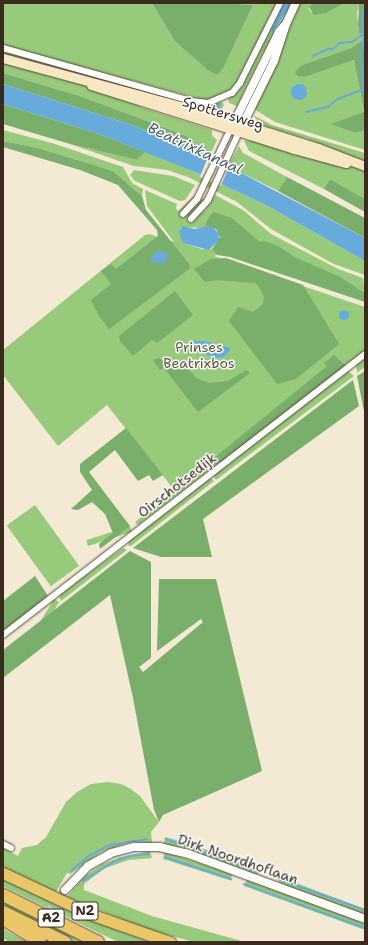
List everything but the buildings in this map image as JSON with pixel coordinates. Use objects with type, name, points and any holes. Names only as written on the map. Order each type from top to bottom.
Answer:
[{"type":"highway","name":"N2","points":[[3,873],[90,914],[170,942]]},
{"type":"highway","name":"A2","points":[[3,895],[98,942]]},
{"type":"highway","points":[[3,912],[65,942]]},
{"type":"highway","name":"A2","points":[[3,919],[40,942]]},
{"type":"main road","name":"Spottersweg","points":[[3,58],[81,79],[97,81],[237,127],[318,148],[362,165]]},
{"type":"street","name":"Spottersweg","points":[[3,48],[191,101],[208,103],[223,98],[235,90],[243,79],[280,3]]},
{"type":"street","points":[[183,214],[198,195],[224,144],[237,127],[274,61],[286,24],[296,3]]},
{"type":"street","points":[[191,219],[208,200],[232,147],[237,127]]},
{"type":"street","name":"Oirschotsedijk","points":[[3,635],[365,354]]},
{"type":"street","points":[[3,844],[11,848]]},
{"type":"street","name":"Dirk Noordhoflaan","points":[[65,890],[88,866],[111,853],[134,847],[158,847],[186,853],[365,919]]},
{"type":"green space","points":[[3,3],[152,3],[174,40],[224,67],[253,5],[230,5],[277,3],[241,77],[232,90],[212,100],[204,100],[3,46]]},
{"type":"green space","points":[[152,3],[219,3],[253,5],[224,67],[217,75],[208,70],[174,40]]},
{"type":"green space","points":[[282,3],[271,29],[275,31],[292,3],[289,13],[261,57],[237,106],[229,103],[228,99],[242,86]]},
{"type":"green space","points":[[300,3],[313,3],[309,8],[310,12],[326,13],[345,3],[359,3],[357,14],[359,33],[365,34],[365,39],[351,48],[302,65],[305,77],[354,60],[364,113],[332,124],[355,133],[365,130],[365,150],[275,122],[254,109]],"holes":[[[294,85],[302,85],[308,91],[293,95]]]},
{"type":"green space","points":[[313,3],[345,3],[326,13],[314,15],[309,7]]},
{"type":"green space","points":[[359,3],[365,3],[365,34],[359,33]]},
{"type":"green space","points":[[365,39],[365,130],[355,133],[331,124],[364,112],[354,60],[305,77],[298,76],[295,72],[302,65],[351,48]]},
{"type":"green space","points":[[3,50],[209,105],[222,102],[224,105],[219,114],[3,54]]},
{"type":"green space","points":[[3,61],[84,84],[146,109],[212,130],[212,135],[217,140],[209,157],[197,152],[191,138],[83,97],[3,73]]},
{"type":"green space","points":[[3,73],[83,97],[191,138],[197,152],[135,126],[3,84]]},
{"type":"green space","points":[[3,104],[99,134],[145,152],[137,160],[70,144],[3,124]]},
{"type":"green space","points":[[253,115],[272,125],[365,153],[365,162],[307,139],[261,125]]},
{"type":"green space","points":[[3,130],[55,144],[123,167],[132,183],[143,189],[142,196],[113,171],[38,148],[3,141]]},
{"type":"green space","points":[[253,140],[365,170],[365,199],[330,179],[324,189],[249,151],[244,141]]},
{"type":"green space","points":[[3,141],[38,148],[113,171],[142,196],[146,210],[190,265],[189,269],[109,329],[99,316],[91,300],[111,284],[101,271],[111,264],[116,269],[158,236],[157,230],[118,185],[80,170],[3,147]]},
{"type":"green space","points":[[70,144],[137,160],[145,152],[197,173],[266,205],[365,261],[365,275],[334,264],[312,252],[271,229],[237,202],[188,177],[167,170],[134,166]]},
{"type":"green space","points":[[239,146],[243,153],[287,177],[278,191],[228,166]]},
{"type":"green space","points":[[134,170],[173,176],[195,185],[185,200],[180,201],[135,181],[130,175]]},
{"type":"green space","points":[[287,177],[365,218],[365,238],[278,191]]},
{"type":"green space","points":[[330,179],[365,199],[365,212],[324,189]]},
{"type":"green space","name":"Prinses Beatrixbos","points":[[145,190],[177,204],[176,209],[178,211],[195,195],[205,200],[191,220],[205,210],[215,195],[243,210],[271,234],[338,269],[363,278],[365,293],[339,276],[295,257],[280,247],[260,243],[232,218],[206,222],[206,226],[200,228],[182,227],[183,243],[202,249],[212,249],[217,255],[214,256],[365,307],[365,351],[138,525],[135,522],[175,491],[107,405],[58,446],[3,375],[3,350],[145,235],[149,234],[174,242],[147,206]]},
{"type":"green space","points":[[213,212],[232,218],[260,242],[265,241],[280,247],[295,257],[339,276],[365,293],[365,302],[230,257],[217,255],[212,249],[220,237],[216,229],[206,226],[206,222]]},
{"type":"green space","points":[[226,258],[303,285],[339,344],[296,379],[277,384],[229,321],[238,307],[253,312],[263,304],[264,297],[259,287],[255,283],[216,280],[205,282],[194,269],[211,259]]},
{"type":"green space","points":[[175,291],[193,315],[157,343],[152,340],[133,356],[120,341],[119,336]]},
{"type":"green space","points":[[334,355],[346,366],[222,462],[211,466],[208,463],[327,366],[324,363]]},
{"type":"green space","points":[[159,358],[180,370],[186,366],[196,378],[209,383],[228,381],[246,370],[250,373],[198,412],[164,368],[160,370],[153,360]]},
{"type":"green space","points":[[365,358],[365,367],[357,373],[356,365]]},
{"type":"green space","points":[[348,371],[354,376],[216,480],[214,474]]},
{"type":"green space","points":[[365,371],[365,416],[357,376]]},
{"type":"green space","points":[[353,380],[359,406],[203,519],[212,557],[161,557],[133,548]]},
{"type":"green space","points":[[126,428],[163,475],[153,481],[149,475],[138,481],[115,450],[89,472],[130,526],[100,549],[99,544],[113,533],[105,514],[92,502],[78,510],[71,509],[92,490],[80,472],[80,464]]},
{"type":"green space","points":[[210,478],[214,481],[131,546],[128,545],[129,541]]},
{"type":"green space","points":[[35,505],[79,566],[51,586],[7,526]]},
{"type":"green space","points":[[130,526],[132,532],[88,546],[86,540]]},
{"type":"green space","points":[[123,548],[127,550],[61,601],[59,595]]},
{"type":"green space","points":[[130,551],[151,562],[151,658],[139,667],[143,672],[203,622],[201,619],[157,651],[159,579],[216,579],[262,771],[163,815],[159,822],[154,810],[133,698],[110,595],[3,678],[3,650]]},
{"type":"green space","points":[[35,576],[48,596],[3,632],[3,601]]},
{"type":"green space","points":[[54,599],[59,602],[26,658],[21,655]]},
{"type":"green space","points":[[108,782],[121,784],[140,796],[159,822],[151,832],[152,843],[130,842],[101,852],[70,874],[67,873],[56,892],[3,867],[3,848],[18,856],[22,848],[37,845],[46,837],[66,802],[77,792],[91,784]]},
{"type":"green space","points":[[165,837],[188,843],[263,871],[256,875],[164,844]]},
{"type":"green space","points":[[150,851],[152,858],[129,860],[105,868],[84,884],[84,890],[152,916],[245,942],[194,942],[146,929],[67,897],[85,876],[101,865],[120,857]]},
{"type":"green space","points":[[165,852],[233,874],[230,881],[163,859]]},
{"type":"green space","points":[[276,869],[280,877],[365,909],[365,916],[283,886],[277,879]]},
{"type":"green space","points":[[3,879],[88,919],[149,942],[118,942],[3,886]]},
{"type":"green space","points":[[247,879],[365,923],[365,930],[244,886]]},
{"type":"green space","points":[[3,901],[83,942],[72,942],[3,907]]},
{"type":"green space","points":[[3,929],[26,942],[9,942],[3,938]]},
{"type":"water","points":[[284,3],[292,3],[273,32],[271,29]]},
{"type":"water","points":[[3,84],[135,126],[228,166],[365,238],[365,261],[266,205],[197,173],[99,134],[3,104]]},
{"type":"water","points":[[299,84],[306,89],[307,92],[302,99],[299,100],[292,95],[291,92],[296,85]]},
{"type":"water","points":[[221,103],[219,111],[210,108],[210,106]]},
{"type":"water","points":[[183,226],[195,229],[206,226],[213,227],[219,234],[219,240],[209,250],[183,243],[179,232]]},
{"type":"water","points":[[159,250],[168,254],[165,264],[150,261],[152,256]]},
{"type":"water","points":[[342,310],[346,310],[348,311],[348,319],[342,320],[339,317],[339,313]]},
{"type":"water","points":[[194,341],[205,341],[230,348],[230,351],[223,357],[215,358],[192,348]]},
{"type":"pier","points":[[209,155],[230,164],[221,186],[200,177]]},
{"type":"waterway","points":[[365,4],[362,19],[364,41],[361,57],[365,101]]},
{"type":"waterway","points":[[313,56],[328,49],[333,49],[340,43],[352,42],[364,34]]},
{"type":"waterway","points":[[306,112],[328,107],[338,99],[362,90]]},
{"type":"waterway","points":[[71,871],[89,856],[110,845],[147,839]]},
{"type":"waterway","points":[[166,839],[259,872]]},
{"type":"waterway","points":[[83,881],[113,862],[130,856],[148,854]]},
{"type":"waterway","points":[[165,857],[231,879]]},
{"type":"waterway","points":[[279,879],[365,910]]},
{"type":"waterway","points":[[244,884],[365,928]]},
{"type":"tunnel","points":[[25,942],[65,890]]},
{"type":"water label","name":"Beatrixkanaal","points":[[195,149]]}]
